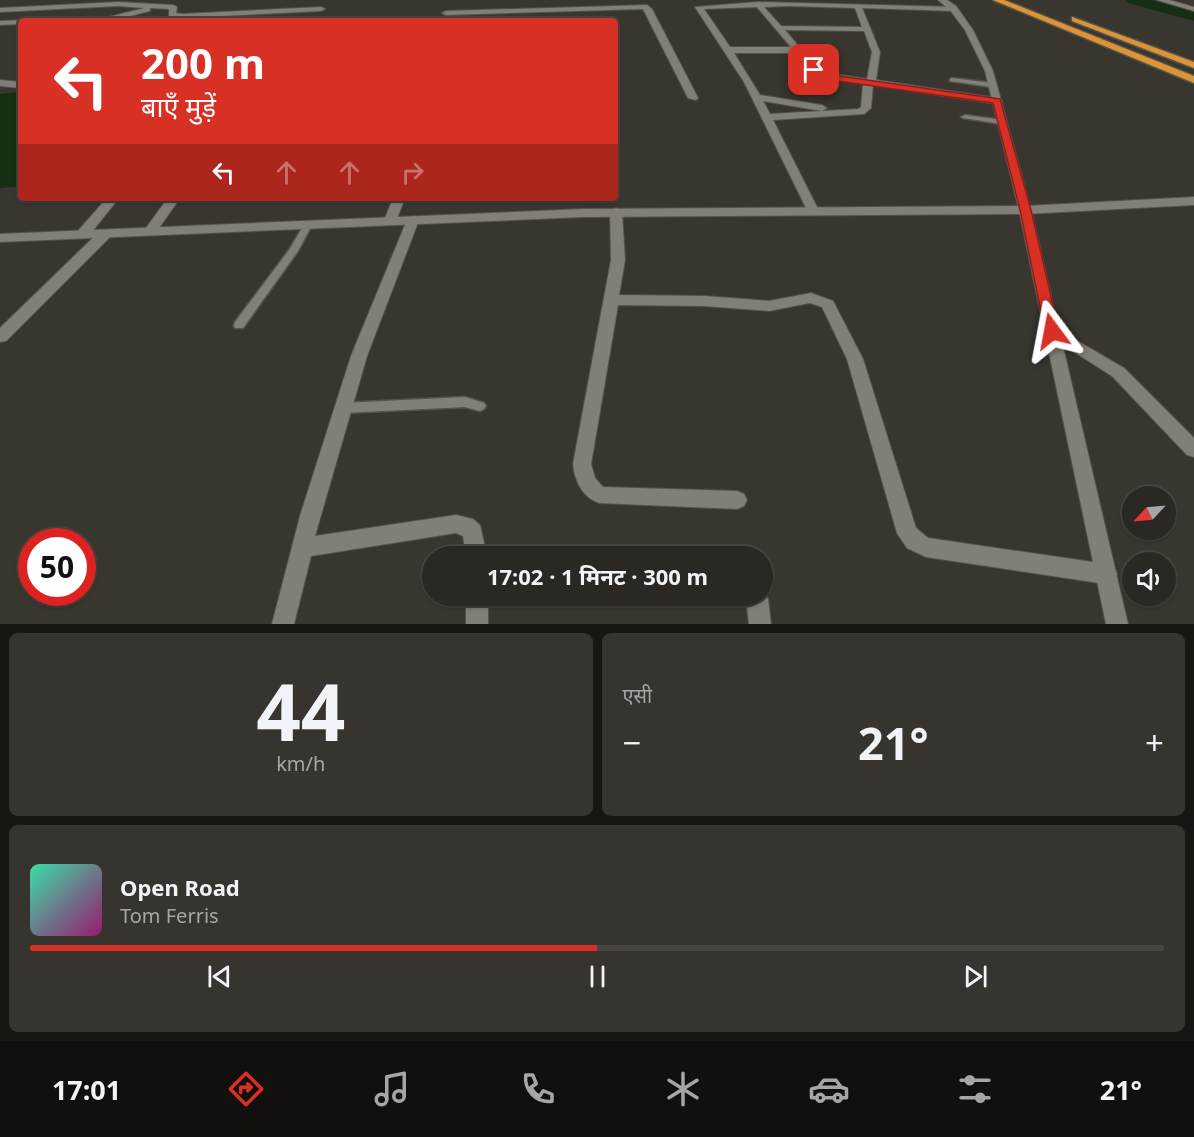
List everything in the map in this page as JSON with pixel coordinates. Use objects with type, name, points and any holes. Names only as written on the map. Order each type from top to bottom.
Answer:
[{"type":"highway","points":[[997,0],[1194,80]]},
{"type":"highway","points":[[1024,0],[1034,4]]},
{"type":"highway","points":[[1066,16],[1194,65]]},
{"type":"street","points":[[312,18],[327,0]]},
{"type":"street","points":[[1161,0],[1194,9]]},
{"type":"street","points":[[813,211],[756,98],[699,7],[728,2],[948,5],[969,30],[997,101],[1025,210],[1117,624]]},
{"type":"street","points":[[0,10],[118,4],[177,6],[172,14],[190,15],[321,9]]},
{"type":"street","points":[[758,4],[818,73],[869,83],[997,101]]},
{"type":"street","points":[[766,117],[855,113],[866,108],[876,52],[858,4]]},
{"type":"street","points":[[114,18],[164,7]]},
{"type":"street","points":[[445,14],[644,7],[648,9],[693,98]]},
{"type":"street","points":[[0,23],[18,22]]},
{"type":"street","points":[[779,28],[867,29]]},
{"type":"street","points":[[728,50],[796,50]]},
{"type":"street","points":[[0,83],[18,85]]},
{"type":"street","points":[[756,98],[855,113]]},
{"type":"street","points":[[82,235],[110,201]]},
{"type":"street","points":[[149,232],[172,201]]},
{"type":"street","points":[[390,221],[398,201]]},
{"type":"street","points":[[0,238],[616,212],[1025,210],[1194,201]]},
{"type":"street","points":[[616,212],[618,260],[582,464],[584,477],[590,489],[599,495],[737,500]]},
{"type":"street","points":[[283,624],[302,548],[359,356],[413,220]]},
{"type":"street","points":[[0,337],[43,298],[105,234]]},
{"type":"street","points":[[611,300],[704,301],[769,306],[811,298],[828,304],[855,359],[907,533],[914,541],[926,547],[1106,574]]},
{"type":"street","points":[[1052,331],[1118,372],[1194,450]]},
{"type":"street","points":[[302,548],[456,524],[466,525],[473,532],[475,546]]},
{"type":"street","points":[[477,606],[477,624]]},
{"type":"street","points":[[758,606],[760,624]]},
{"type":"lane","points":[[186,18],[190,15]]},
{"type":"lane","points":[[952,80],[992,85]]},
{"type":"lane","points":[[965,117],[1002,122]]},
{"type":"lane","points":[[239,325],[289,257],[308,225]]},
{"type":"lane","points":[[343,408],[465,402],[480,406]]},
{"type":"shaded area","points":[[18,92],[18,186],[0,188],[0,94]]},
{"type":"waterway","points":[[1133,0],[1194,16]]},
{"type":"route","points":[[814,70],[831,77],[997,101],[1025,210],[1052,331]]}]
